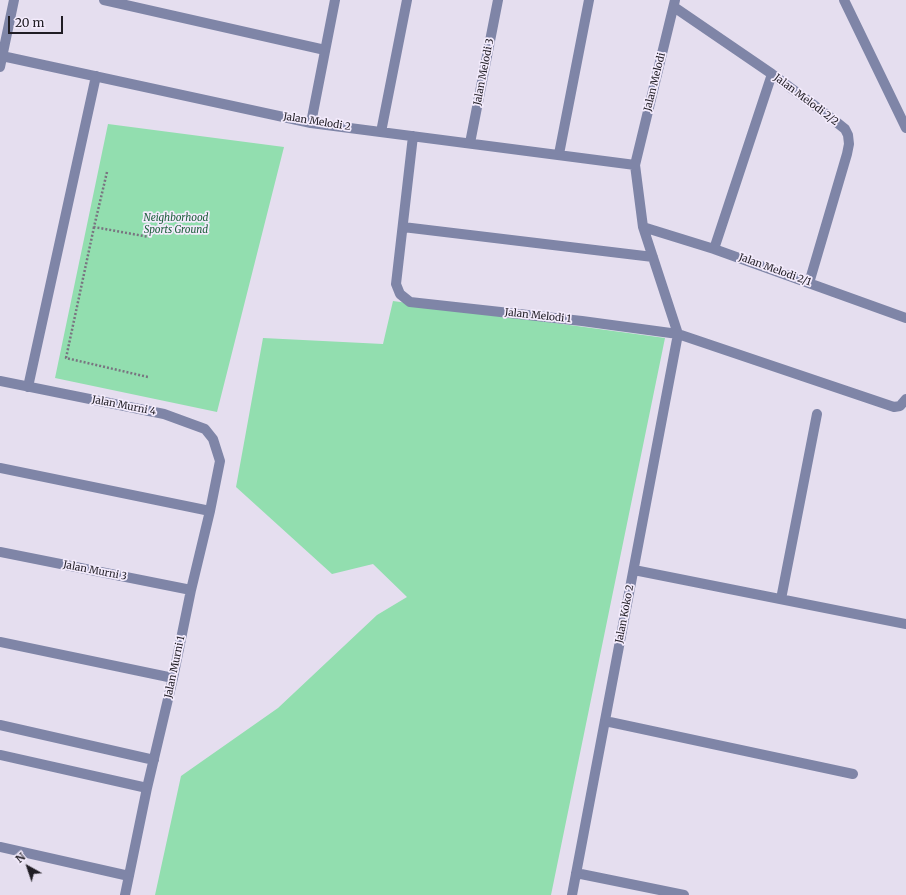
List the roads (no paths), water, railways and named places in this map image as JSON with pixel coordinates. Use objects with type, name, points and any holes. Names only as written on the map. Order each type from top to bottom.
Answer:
[{"type":"street","points":[[0,67],[14,0]]},
{"type":"street","points":[[104,0],[325,50]]},
{"type":"street","points":[[311,123],[335,0]]},
{"type":"street","points":[[381,132],[408,0]]},
{"type":"street","name":"Jalan Melodi 3","points":[[470,143],[498,0]]},
{"type":"street","points":[[558,154],[589,0]]},
{"type":"street","points":[[844,0],[906,128]]},
{"type":"street","name":"Jalan Melodi 2/2","points":[[675,3],[830,117],[845,129],[848,135],[849,144],[847,154],[809,283]]},
{"type":"street","name":"Jalan Melodi","points":[[635,165],[675,3]]},
{"type":"street","name":"Jalan Melodi 2","points":[[2,56],[311,123],[635,165]]},
{"type":"street","points":[[714,248],[772,74]]},
{"type":"street","points":[[28,387],[96,76]]},
{"type":"street","points":[[413,136],[403,226],[653,257]]},
{"type":"street","points":[[635,165],[643,227],[678,334]]},
{"type":"street","name":"Jalan Melodi 1","points":[[403,226],[396,284],[400,294],[410,302],[582,321],[678,334],[894,407],[900,406],[906,399]]},
{"type":"street","name":"Jalan Melodi 2/1","points":[[643,227],[714,248],[906,318]]},
{"type":"street","name":"Jalan Koko 2","points":[[572,895],[678,334]]},
{"type":"street","name":"Jalan Murni 4","points":[[0,381],[164,414],[205,428],[213,439]]},
{"type":"street","points":[[782,599],[817,414]]},
{"type":"street","name":"Jalan Murni 1","points":[[125,895],[147,788],[174,678],[191,590],[210,511],[220,461],[213,439]]},
{"type":"street","points":[[0,468],[210,511]]},
{"type":"street","name":"Jalan Murni 3","points":[[0,552],[191,590]]},
{"type":"street","points":[[634,570],[906,624]]},
{"type":"street","points":[[0,642],[174,678]]},
{"type":"street","points":[[605,721],[853,774]]},
{"type":"street","points":[[0,725],[154,760]]},
{"type":"street","points":[[0,755],[147,788]]},
{"type":"street","points":[[0,847],[129,876]]},
{"type":"street","points":[[576,873],[684,895]]},
{"type":"park label","name":"Neighborhood Sports Ground","points":[[176,224]]}]
